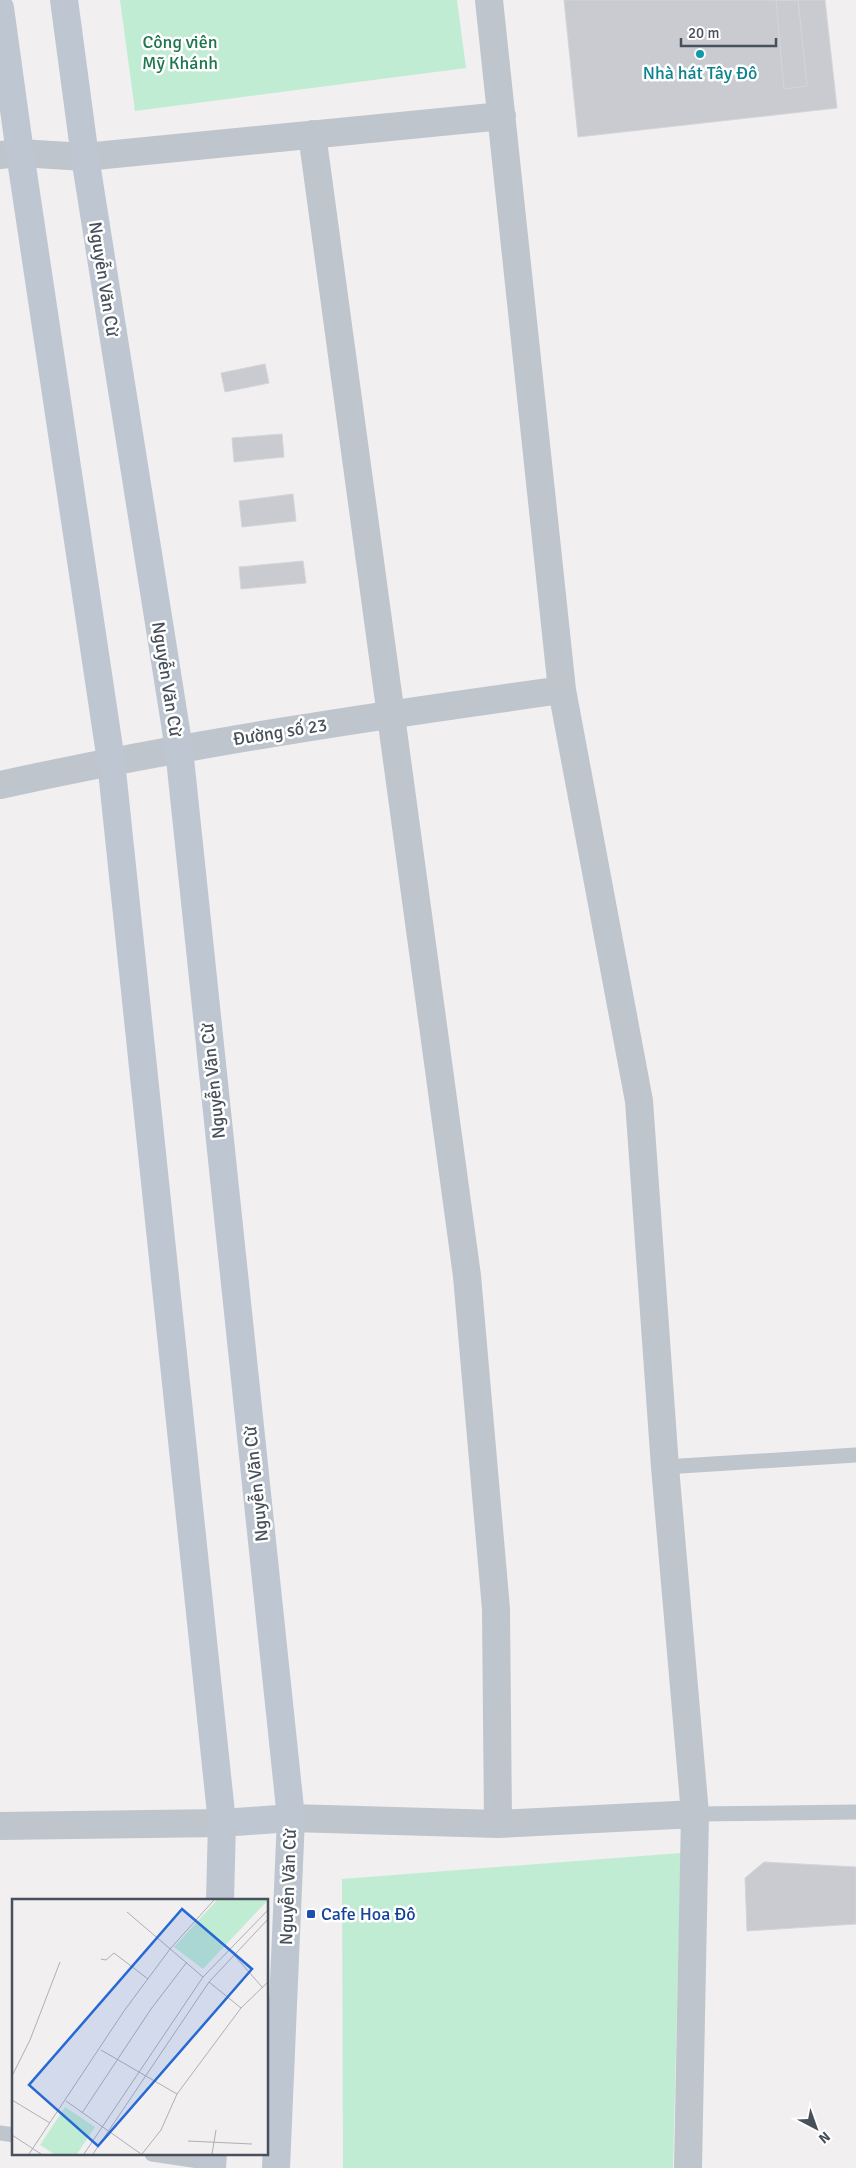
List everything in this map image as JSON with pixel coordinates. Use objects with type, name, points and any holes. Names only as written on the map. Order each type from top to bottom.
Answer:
[{"type":"main road","name":"Nguyễn Văn Cừ","points":[[64,0],[85,157],[178,749],[291,1818],[276,2168]]},
{"type":"main road","points":[[0,8],[10,154],[111,761],[222,1823],[220,1899]]},
{"type":"main road","points":[[222,1823],[291,1818]]},
{"type":"street","points":[[489,0],[562,690],[639,1101],[665,1467],[695,1814],[688,2168]]},
{"type":"street","points":[[10,154],[85,157],[502,116]]},
{"type":"street","points":[[312,134],[467,1276],[496,1609],[498,1824]]},
{"type":"street","name":"Đường số 23","points":[[0,785],[111,761],[178,749],[391,714],[562,690]]},
{"type":"street","points":[[291,1818],[498,1824],[695,1814]]},
{"type":"street","points":[[0,1826],[222,1823]]},
{"type":"lane","points":[[665,1467],[856,1455]]},
{"type":"lane","points":[[695,1814],[856,1812]]},
{"type":"lane","points":[[167,2156],[212,2162]]},
{"type":"green space","name":"Công viên Mỹ Khánh","points":[[120,0],[457,0],[466,68],[135,111]]},
{"type":"green space","points":[[681,1853],[673,2168],[343,2168],[342,1879]]},
{"type":"building","name":"Nhà hát Tây Đô","points":[[564,0],[825,0],[837,108],[578,137]]},
{"type":"building","points":[[776,0],[798,0],[807,86],[784,89]]},
{"type":"building","points":[[265,364],[269,383],[225,392],[221,373]]},
{"type":"building","points":[[282,434],[284,457],[234,462],[232,438]]},
{"type":"building","points":[[293,494],[296,521],[242,527],[239,501]]},
{"type":"building","points":[[303,561],[306,583],[241,589],[239,567]]},
{"type":"building","points":[[764,1862],[856,1867],[856,1924],[747,1931],[745,1878]]},
{"type":"place","name":"Nhà hát Tây Đô","points":[[700,54]]},
{"type":"place","name":"Cafe Hoa Đô","points":[[311,1914]]}]
